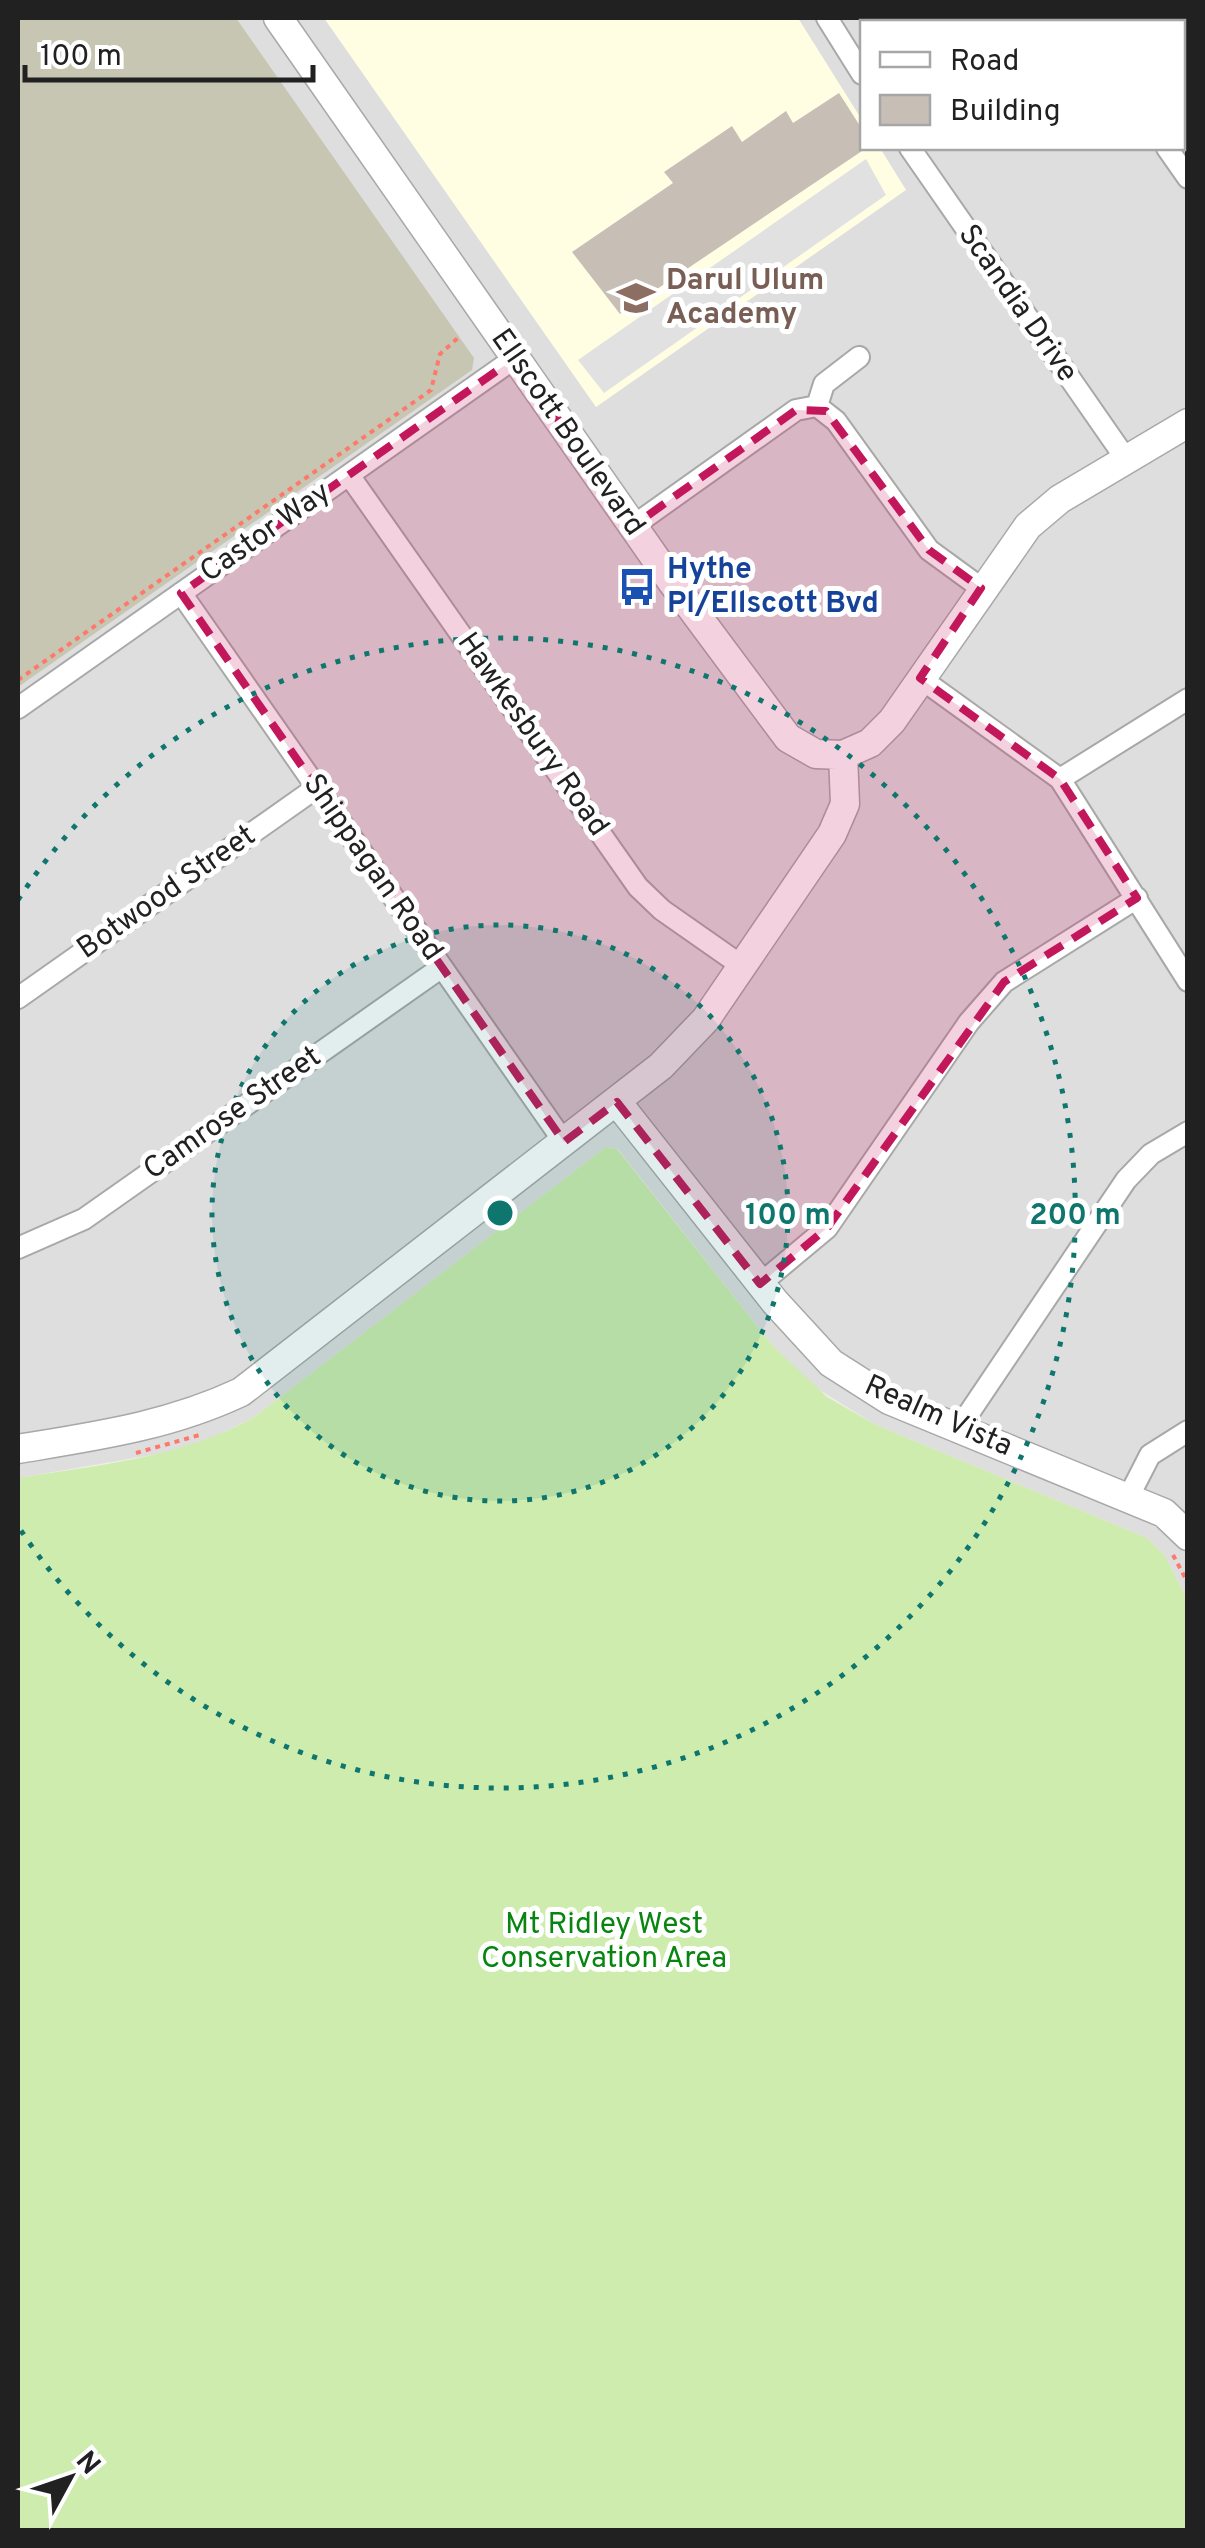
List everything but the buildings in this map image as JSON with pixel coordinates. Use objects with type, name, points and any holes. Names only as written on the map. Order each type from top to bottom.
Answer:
[{"type":"street","name":"Ellscott Boulevard","points":[[278,18],[514,358],[788,738],[816,754],[843,755]]},
{"type":"street","points":[[826,18],[860,71]]},
{"type":"street","name":"Scandia Drive","points":[[911,150],[1126,460]]},
{"type":"street","points":[[817,406],[824,384],[859,357]]},
{"type":"street","name":"Castor Way","points":[[18,708],[514,358]]},
{"type":"street","points":[[633,526],[796,410],[817,406],[836,421],[929,550],[981,588]]},
{"type":"street","points":[[18,1449],[145,1428],[191,1416],[241,1392],[617,1102],[684,1044],[841,819],[845,804],[843,755],[882,732],[1011,545],[1044,512],[1188,423]]},
{"type":"street","name":"Hawkesbury Road","points":[[350,475],[638,887],[662,910],[742,966]]},
{"type":"street","name":"Shippagan Road","points":[[182,593],[564,1142]]},
{"type":"street","points":[[920,678],[1060,779],[1188,980]]},
{"type":"street","points":[[1060,779],[1188,700]]},
{"type":"street","name":"Botwood Street","points":[[18,998],[316,788]]},
{"type":"street","points":[[760,1284],[826,1228],[969,1022],[1004,982],[1137,898]]},
{"type":"street","name":"Camrose Street","points":[[18,1248],[84,1219],[442,967]]},
{"type":"street","name":"Realm Vista","points":[[617,1102],[760,1284],[831,1363],[889,1400],[1164,1514],[1177,1541]]},
{"type":"street","points":[[960,1428],[1126,1180],[1152,1154],[1188,1132]]},
{"type":"street","points":[[1128,1498],[1150,1455],[1188,1431]]},
{"type":"path","points":[[18,680],[431,390],[440,354],[458,337]]},
{"type":"path","points":[[130,1454],[217,1429]]},
{"type":"path","points":[[1177,1541],[1188,1583]]},
{"type":"highlighted area","points":[[515,358],[633,526],[796,410],[826,411],[929,550],[981,588],[920,678],[1060,779],[1137,898],[1004,982],[827,1228],[760,1284],[617,1102],[564,1142],[181,593]]},
{"type":"shaded area","points":[[18,18],[1187,18],[1187,1599],[1165,1556],[1147,1538],[876,1425],[813,1386],[773,1346],[618,1149],[606,1147],[253,1418],[203,1442],[164,1453],[18,1478]]},
{"type":"shaded area","points":[[18,18],[236,18],[474,358],[472,370],[18,687]]},
{"type":"shaded area","name":"Darul Ulum Academy","points":[[324,18],[798,18],[860,117],[860,150],[881,150],[906,190],[596,407]]},
{"type":"shaded area","points":[[866,159],[886,195],[604,393],[578,360]]},
{"type":"green space","name":"Mt Ridley West Conservation Area","points":[[606,1147],[617,1149],[773,1346],[827,1397],[876,1425],[1147,1538],[1165,1556],[1187,1599],[1187,2530],[18,2530],[18,1478],[168,1451],[253,1418]]},
{"type":"place","name":"Darul Ulum Academy","points":[[636,298]]},
{"type":"place","name":"Hythe Pl/Ellscott Bvd","points":[[637,587]]}]
